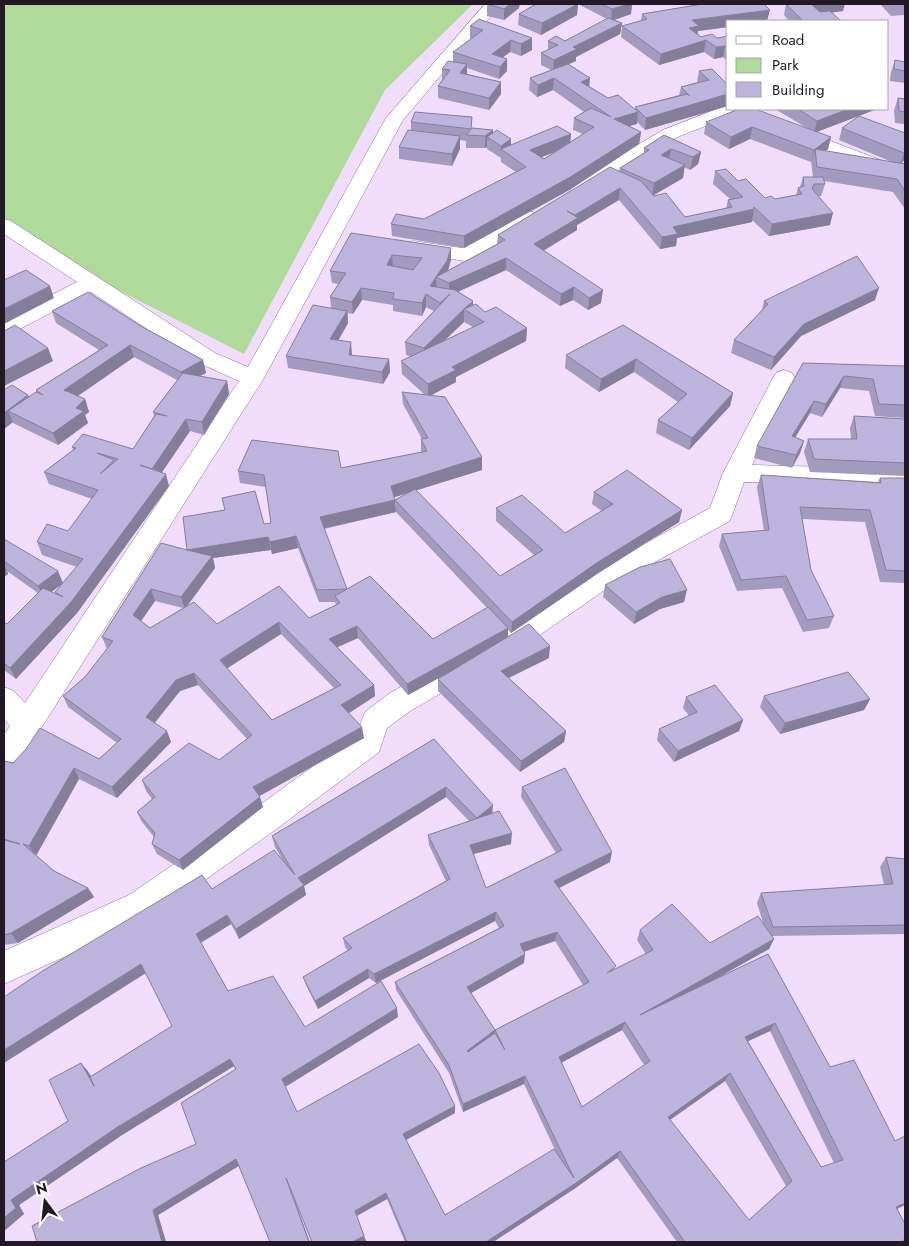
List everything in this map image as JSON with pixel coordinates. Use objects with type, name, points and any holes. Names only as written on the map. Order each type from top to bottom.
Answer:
[{"type":"street","points":[[4,760],[253,378],[341,235],[395,118],[493,4]]},
{"type":"street","points":[[567,194],[669,134],[738,110]]},
{"type":"street","points":[[773,124],[893,171],[905,172]]},
{"type":"street","points":[[398,244],[465,255],[542,209]]},
{"type":"street","points":[[4,225],[207,358],[253,378]]},
{"type":"street","points":[[4,328],[92,283]]},
{"type":"street","points":[[4,968],[140,906],[264,820],[368,744],[375,721],[400,702],[514,638],[600,580],[721,514],[735,473],[784,378]]},
{"type":"street","points":[[735,473],[905,478]]},
{"type":"street","points":[[4,699],[28,724]]},
{"type":"green space","points":[[4,4],[473,4],[385,90],[244,354],[29,245],[4,225]]},
{"type":"building","points":[[487,4],[510,4],[504,9]]},
{"type":"building","points":[[536,4],[578,4],[542,23],[519,14]]},
{"type":"building","points":[[601,4],[629,4],[612,9]]},
{"type":"building","points":[[703,4],[764,4],[770,10],[692,20],[699,26],[689,28],[701,37],[712,34],[717,38],[726,36],[726,47],[716,47],[706,40],[661,54],[622,26],[647,19],[642,14]]},
{"type":"building","points":[[786,4],[811,4],[820,12],[830,11],[840,20],[802,20]]},
{"type":"building","points":[[608,18],[622,23],[573,47],[577,49],[554,60],[541,53],[558,45],[548,41],[556,36],[565,41]]},
{"type":"building","points":[[479,19],[532,38],[521,44],[511,40],[492,54],[507,59],[500,67],[453,52],[483,30],[470,26]]},
{"type":"building","points":[[895,60],[905,62],[905,71],[894,69]]},
{"type":"building","points":[[448,61],[467,64],[460,73],[501,82],[489,98],[438,86],[450,70],[442,69]]},
{"type":"building","points":[[568,64],[590,78],[581,82],[608,98],[618,95],[638,112],[614,119],[641,132],[572,176],[464,236],[391,224],[396,214],[424,219],[526,167],[501,149],[557,126],[571,134],[530,150],[544,159],[594,127],[574,118],[591,108],[611,117],[554,78],[538,85],[530,78]]},
{"type":"building","points":[[712,69],[726,83],[726,95],[646,118],[635,107],[687,94],[690,96],[681,87],[709,80],[699,71]]},
{"type":"building","points":[[898,98],[905,99],[905,112],[899,111]]},
{"type":"building","points":[[736,110],[758,110],[831,137],[814,150],[752,127],[731,137],[706,122]]},
{"type":"building","points":[[800,110],[845,110],[817,121]]},
{"type":"building","points":[[415,112],[472,117],[471,129],[411,122]]},
{"type":"building","points":[[859,116],[905,133],[905,152],[842,128]]},
{"type":"building","points":[[472,128],[493,130],[485,136],[466,135]]},
{"type":"building","points":[[408,130],[460,136],[452,154],[399,147]]},
{"type":"building","points":[[497,130],[511,139],[501,146],[487,137]]},
{"type":"building","points":[[664,135],[701,152],[693,157],[671,149],[661,155],[685,165],[654,183],[620,168],[649,150],[644,148]]},
{"type":"building","points":[[815,149],[905,164],[905,191],[897,179],[817,167]]},
{"type":"building","points":[[610,167],[641,181],[654,196],[666,193],[685,217],[732,207],[728,200],[743,197],[715,171],[726,169],[738,181],[746,179],[765,198],[771,196],[775,199],[802,194],[798,188],[804,186],[803,177],[823,177],[825,184],[814,184],[812,189],[833,213],[772,224],[754,207],[754,209],[673,227],[678,234],[662,237],[620,188],[575,215],[567,211],[578,218],[534,244],[603,290],[589,298],[574,287],[561,294],[506,258],[449,283],[436,277],[505,240],[498,235]]},
{"type":"building","points":[[351,233],[451,248],[447,261],[430,286],[455,290],[473,301],[424,348],[405,342],[450,294],[440,303],[426,294],[422,303],[393,299],[394,293],[361,288],[352,302],[330,297],[346,273],[330,271]],"holes":[[[392,255],[422,258],[413,270],[387,265]]]},
{"type":"building","points":[[857,256],[879,288],[804,324],[774,357],[734,340],[768,304],[764,301]]},
{"type":"building","points":[[26,270],[50,286],[4,309],[4,280]]},
{"type":"building","points":[[88,292],[139,325],[203,360],[181,372],[130,345],[64,390],[85,399],[76,408],[84,411],[53,433],[8,411],[36,392],[43,395],[36,390],[108,345],[52,311]]},
{"type":"building","points":[[476,304],[485,312],[496,307],[527,328],[452,367],[456,370],[428,384],[401,361],[484,322],[464,309]]},
{"type":"building","points":[[313,305],[347,311],[330,339],[351,342],[349,355],[389,359],[382,372],[286,356]]},
{"type":"building","points":[[15,325],[48,348],[4,371],[4,331]]},
{"type":"building","points":[[623,325],[733,393],[692,438],[658,420],[687,394],[636,359],[601,379],[566,355]]},
{"type":"building","points":[[803,363],[905,366],[905,405],[879,404],[873,379],[844,376],[826,404],[814,401],[792,436],[804,441],[796,455],[757,446]]},
{"type":"building","points":[[183,373],[227,381],[202,422],[186,419],[152,469],[140,465],[166,474],[72,601],[10,668],[4,663],[4,622],[7,624],[43,588],[63,597],[55,592],[83,559],[37,542],[47,524],[68,531],[98,490],[44,472],[76,448],[72,447],[83,434],[133,449],[156,414],[167,416],[153,412]],"holes":[[[97,453],[118,459],[100,474],[114,460]]]},
{"type":"building","points":[[12,385],[28,395],[4,413],[4,390]]},
{"type":"building","points":[[402,392],[445,397],[482,457],[391,486],[395,500],[320,517],[347,589],[317,590],[296,536],[270,542],[268,537],[187,550],[183,517],[225,510],[222,498],[255,491],[264,524],[271,523],[264,475],[238,471],[252,440],[338,451],[341,468],[427,451],[421,439],[428,438]]},
{"type":"building","points":[[854,416],[905,419],[905,463],[814,459],[808,439],[857,439]]},
{"type":"building","points":[[627,470],[682,510],[598,562],[512,622],[395,500],[415,489],[500,576],[543,550],[496,508],[522,495],[565,533],[613,504],[594,492]]},
{"type":"building","points":[[761,475],[881,483],[880,478],[905,478],[905,571],[886,570],[870,510],[800,507],[811,570],[834,616],[807,620],[786,576],[741,580],[722,534],[769,530]]},
{"type":"building","points":[[4,539],[58,571],[38,586],[4,561]]},
{"type":"building","points":[[161,543],[212,556],[181,597],[151,589],[133,615],[150,628],[194,602],[217,624],[279,586],[309,618],[340,603],[335,596],[370,576],[433,639],[488,607],[508,628],[407,684],[357,626],[329,639],[374,685],[341,705],[362,727],[253,787],[260,797],[179,860],[152,844],[155,833],[137,812],[155,797],[142,780],[189,743],[219,760],[252,735],[194,673],[176,680],[146,717],[167,731],[112,787],[74,768],[29,846],[23,844],[54,871],[88,888],[11,933],[4,935],[4,840],[20,844],[4,839],[4,761],[13,763],[26,749],[40,728],[99,759],[121,739],[63,696],[85,677],[113,641],[102,637]],"holes":[[[279,622],[341,685],[272,720],[220,660]]]},
{"type":"building","points":[[670,559],[687,590],[662,597],[636,612],[605,585],[640,567]]},
{"type":"building","points":[[529,624],[550,646],[501,671],[566,731],[521,761],[438,679]]},
{"type":"building","points":[[848,672],[870,699],[785,723],[764,696]]},
{"type":"building","points":[[715,685],[743,720],[678,751],[659,729],[697,712],[686,697]]},
{"type":"building","points":[[434,739],[493,805],[477,818],[446,787],[298,878],[304,885],[236,929],[227,915],[196,934],[228,991],[273,976],[305,1027],[381,981],[397,1008],[282,1079],[297,1112],[419,1044],[439,1073],[455,1106],[403,1134],[445,1215],[554,1149],[574,1178],[525,1076],[463,1104],[449,1065],[395,982],[504,926],[496,912],[374,974],[368,969],[315,1001],[303,977],[352,948],[343,938],[450,879],[428,835],[499,811],[512,833],[470,845],[486,888],[562,850],[522,787],[565,768],[612,852],[554,881],[616,966],[607,973],[653,950],[640,930],[672,904],[710,943],[758,916],[774,939],[640,1015],[768,954],[830,1067],[854,1060],[895,1141],[905,1136],[905,1203],[896,1207],[905,1224],[905,1239],[901,1242],[685,1242],[620,1151],[576,1183],[486,1242],[407,1242],[386,1193],[355,1211],[364,1236],[352,1242],[312,1242],[286,1178],[309,1242],[270,1242],[236,1159],[153,1210],[162,1242],[37,1242],[32,1226],[141,1168],[196,1144],[181,1103],[236,1069],[230,1059],[116,1128],[11,1200],[16,1208],[4,1218],[4,1162],[68,1121],[49,1080],[81,1063],[94,1086],[90,1077],[172,1026],[141,964],[4,1050],[4,997],[41,972],[202,875],[212,889],[274,850],[295,875],[272,836]],"holes":[[[557,932],[589,982],[495,1030],[467,987],[525,954],[520,944]],[[625,1022],[650,1061],[582,1107],[559,1057]],[[775,1023],[843,1160],[821,1167],[745,1037]],[[495,1030],[505,1050],[495,1033],[467,1051]],[[730,1073],[792,1181],[749,1220],[668,1117]]]},
{"type":"building","points":[[886,857],[905,859],[905,925],[773,927],[761,893],[893,884]]}]
